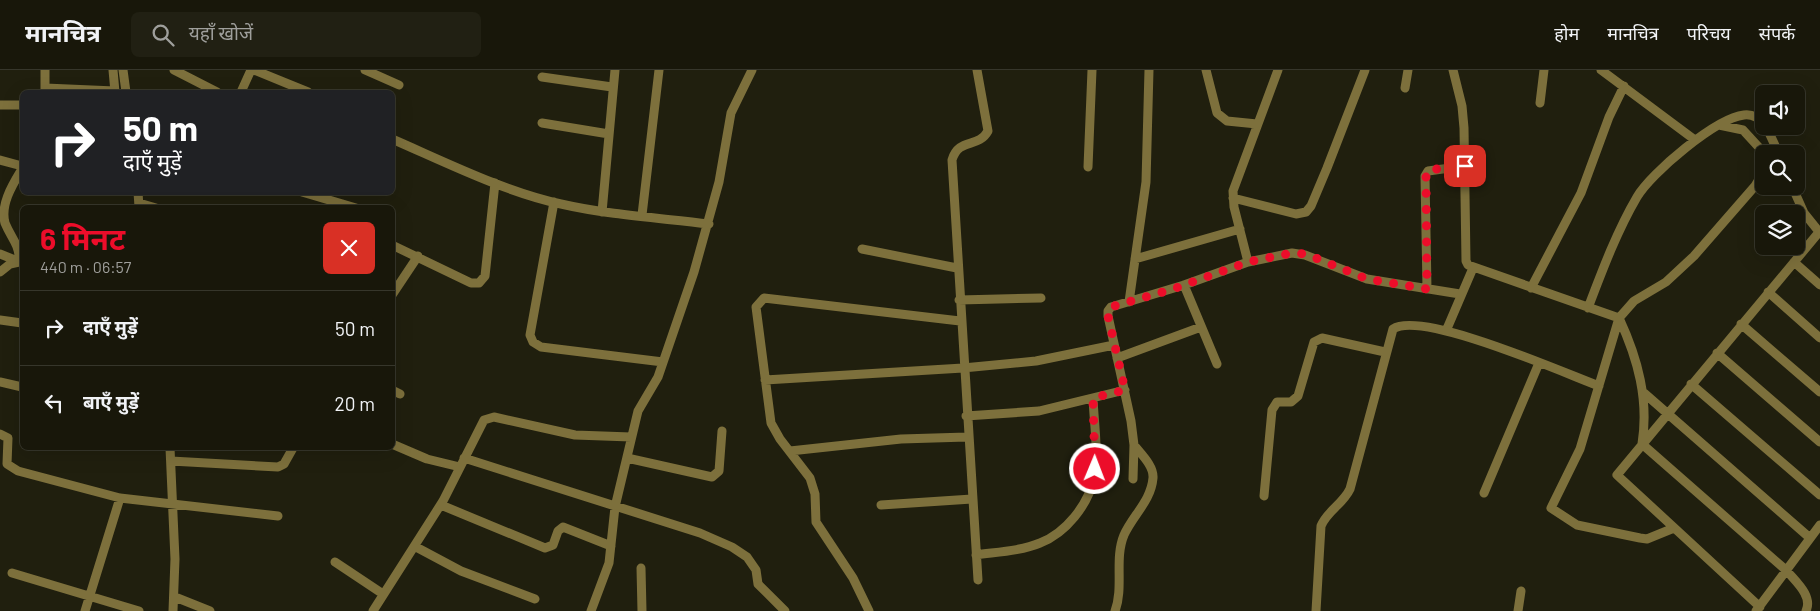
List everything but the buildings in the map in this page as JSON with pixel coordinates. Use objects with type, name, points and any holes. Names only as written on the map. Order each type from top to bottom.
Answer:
[{"type":"street","points":[[45,70],[45,90]]},
{"type":"street","points":[[113,70],[115,90]]},
{"type":"street","points":[[174,70],[213,90]]},
{"type":"street","points":[[242,90],[252,70],[303,90]]},
{"type":"street","points":[[365,70],[399,85]]},
{"type":"street","points":[[602,212],[615,70]]},
{"type":"street","points":[[642,215],[659,70]]},
{"type":"street","points":[[591,611],[605,577],[611,546],[615,507],[638,410],[658,377],[709,224],[719,182],[731,113],[752,70]]},
{"type":"street","points":[[977,70],[988,126],[985,136],[960,146],[952,160],[967,437],[978,580]]},
{"type":"street","points":[[1088,167],[1092,70]]},
{"type":"street","points":[[1130,302],[1146,182],[1149,70]]},
{"type":"street","points":[[1206,70],[1217,114],[1227,120],[1257,124]]},
{"type":"street","points":[[1248,262],[1233,198],[1235,183],[1278,70]]},
{"type":"street","points":[[1233,198],[1296,214],[1306,212],[1311,206],[1327,168],[1365,70]]},
{"type":"street","points":[[1405,88],[1408,70]]},
{"type":"street","points":[[1453,70],[1462,106],[1466,261],[1473,268],[1619,318],[1631,347],[1644,393],[1645,419],[1642,444]]},
{"type":"street","points":[[1540,103],[1544,70]]},
{"type":"street","points":[[1601,70],[1695,140]]},
{"type":"street","points":[[126,72],[126,90]]},
{"type":"street","points":[[542,77],[612,87]]},
{"type":"street","points":[[1531,288],[1581,193],[1609,117],[1624,86]]},
{"type":"street","points":[[0,105],[20,105]]},
{"type":"street","points":[[1588,308],[1636,198],[1654,176],[1695,140],[1719,125],[1745,114],[1755,117]]},
{"type":"street","points":[[542,123],[609,134]]},
{"type":"street","points":[[1719,125],[1742,130],[1756,145]]},
{"type":"street","points":[[395,141],[496,183],[554,202],[602,212],[709,224]]},
{"type":"street","points":[[0,160],[20,167]]},
{"type":"street","points":[[1427,289],[1426,176],[1428,170],[1465,166]]},
{"type":"street","points":[[20,172],[3,206],[4,221],[18,244],[20,256]]},
{"type":"street","points":[[395,246],[470,283],[483,281],[496,183]]},
{"type":"street","points":[[1674,528],[1647,539],[1640,538],[1577,525],[1551,508],[1580,449],[1619,318],[1634,301],[1666,282],[1694,256],[1755,186]]},
{"type":"street","points":[[312,195],[346,205]]},
{"type":"street","points":[[1796,195],[1804,214],[1820,232],[1691,384],[1618,473],[1618,476],[1758,609],[1788,571],[1820,525]]},
{"type":"street","points":[[554,202],[530,335],[533,342],[541,347],[663,362]]},
{"type":"street","points":[[1135,259],[1240,230]]},
{"type":"street","points":[[862,249],[957,268]]},
{"type":"street","points":[[1133,479],[1134,445],[1125,390],[1108,311],[1116,305],[1184,285],[1248,262],[1292,253],[1306,254],[1367,279],[1460,294]]},
{"type":"street","points":[[0,254],[20,262]]},
{"type":"street","points":[[395,290],[418,256]]},
{"type":"street","points":[[0,272],[14,262],[20,262]]},
{"type":"street","points":[[1794,262],[1820,285]]},
{"type":"street","points":[[1446,331],[1460,294],[1473,268]]},
{"type":"street","points":[[1184,285],[1217,364]]},
{"type":"street","points":[[1768,292],[1820,338]]},
{"type":"street","points":[[869,611],[852,578],[816,522],[813,485],[807,472],[774,431],[771,423],[755,315],[756,307],[764,298],[960,321]]},
{"type":"street","points":[[959,300],[1041,298]]},
{"type":"street","points":[[0,320],[20,323]]},
{"type":"street","points":[[1741,324],[1820,392]]},
{"type":"street","points":[[1316,611],[1321,526],[1327,515],[1342,503],[1350,489],[1390,334],[1398,325],[1446,331],[1491,345],[1599,386]]},
{"type":"street","points":[[1117,358],[1201,326]]},
{"type":"street","points":[[1264,496],[1272,410],[1277,402],[1291,402],[1298,396],[1314,342],[1322,338],[1385,352]]},
{"type":"street","points":[[765,380],[963,368],[1036,361],[1114,346]]},
{"type":"street","points":[[1717,353],[1820,442]]},
{"type":"street","points":[[1484,493],[1539,363]]},
{"type":"street","points":[[0,382],[20,387]]},
{"type":"street","points":[[1691,384],[1820,495]]},
{"type":"street","points":[[966,416],[1025,413],[1125,390]]},
{"type":"street","points":[[1644,393],[1810,538]]},
{"type":"street","points":[[976,556],[1038,544],[1057,534],[1077,514],[1094,479],[1096,458],[1093,398]]},
{"type":"street","points":[[373,611],[382,594],[416,547],[441,506],[484,420],[494,417],[576,435],[631,437]]},
{"type":"street","points":[[627,458],[712,477],[719,471],[722,431]]},
{"type":"street","points":[[0,434],[8,438],[8,464],[12,469],[120,498],[278,516]]},
{"type":"street","points":[[790,451],[901,438],[967,437]]},
{"type":"street","points":[[1642,444],[1788,571],[1807,596],[1810,609]]},
{"type":"street","points":[[395,445],[427,459],[460,467]]},
{"type":"street","points":[[1115,611],[1119,596],[1124,534],[1144,505],[1153,478],[1150,466],[1134,445]]},
{"type":"street","points":[[170,450],[175,597],[173,611]]},
{"type":"street","points":[[171,461],[278,467],[284,464],[291,450]]},
{"type":"street","points":[[464,458],[700,533],[732,547],[750,561],[756,570],[758,584],[785,611]]},
{"type":"street","points":[[85,611],[120,498]]},
{"type":"street","points":[[881,505],[972,499]]},
{"type":"street","points":[[441,506],[546,548],[553,545],[558,531],[563,528],[611,546]]},
{"type":"street","points":[[416,547],[460,572],[535,600]]},
{"type":"street","points":[[335,562],[382,594]]},
{"type":"street","points":[[641,568],[642,611]]},
{"type":"street","points":[[12,573],[139,611]]},
{"type":"street","points":[[1518,611],[1521,591]]},
{"type":"street","points":[[175,597],[210,611]]},
{"type":"route","points":[[1095,469],[1093,398],[1125,390],[1108,316],[1108,311],[1111,307],[1210,277],[1248,262],[1292,253],[1306,254],[1367,279],[1427,289],[1426,176],[1428,170],[1465,166]]}]
